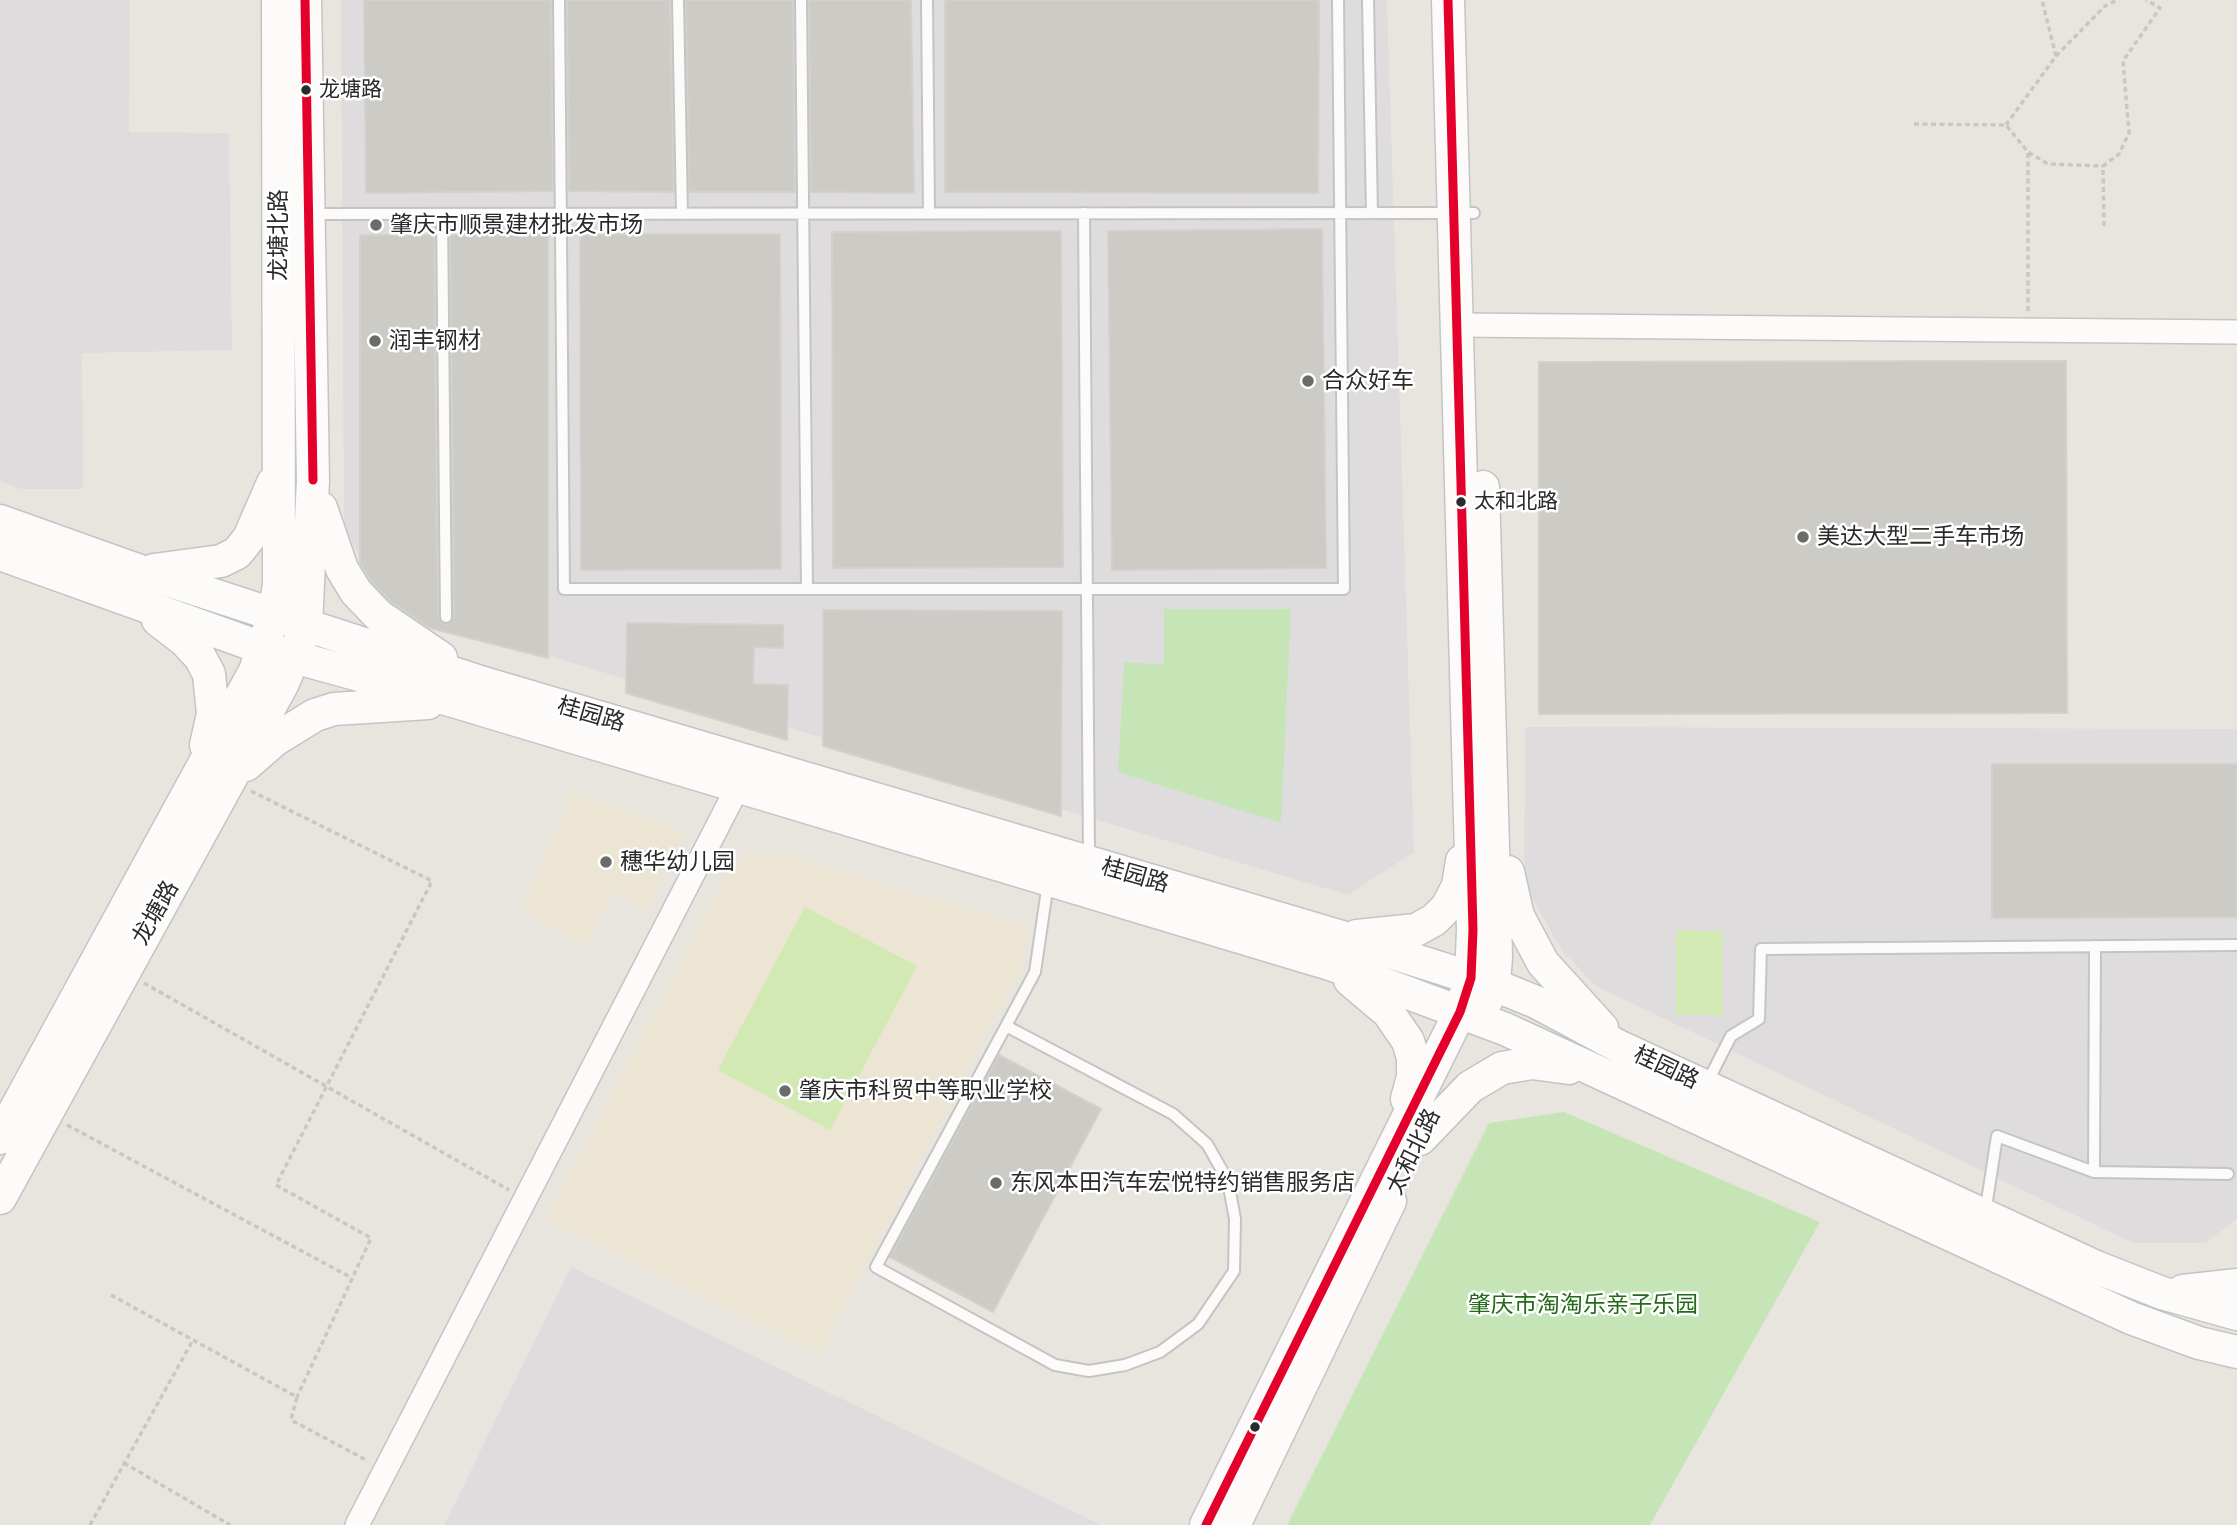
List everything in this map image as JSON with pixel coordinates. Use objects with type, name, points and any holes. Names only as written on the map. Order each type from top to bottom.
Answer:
[{"type":"main road","name":"龙塘北路","points":[[215,777],[265,649],[279,585],[278,0]]},
{"type":"main road","name":"龙塘北路","points":[[305,0],[313,480]]},
{"type":"main road","name":"太和北路","points":[[1448,0],[1464,212]]},
{"type":"main road","name":"太和北路","points":[[1467,0],[1464,212],[1469,818],[1482,981]]},
{"type":"main road","name":"太和北路","points":[[1206,1525],[1408,1140],[1496,956],[1494,840],[1467,325]]},
{"type":"main road","points":[[140,571],[221,561],[237,553],[249,538],[279,469]]},
{"type":"main road","points":[[313,480],[329,538],[356,592],[379,616],[465,691]]},
{"type":"main road","name":"龙塘路","points":[[0,1198],[124,972],[215,777],[296,658],[306,626],[313,480]]},
{"type":"main road","points":[[0,521],[306,626],[465,691],[744,775],[1048,880],[1338,951],[1469,1015],[1604,1076],[1979,1230],[2131,1318],[2199,1343],[2237,1352]]},
{"type":"main road","points":[[0,554],[265,649],[296,658],[465,691]]},
{"type":"main road","points":[[131,601],[184,640],[200,657],[209,674],[215,777]]},
{"type":"main road","points":[[0,1138],[215,777],[314,715],[334,709],[465,691]]},
{"type":"main road","name":"桂园路","points":[[744,775],[1089,862],[1338,951],[1482,981],[1536,1002],[1620,1047],[1705,1086],[1979,1230],[2096,1267],[2162,1293],[2237,1314]]},
{"type":"main road","points":[[1338,951],[1416,930],[1434,920],[1447,907],[1458,886],[1469,818]]},
{"type":"main road","points":[[1494,840],[1506,861],[1518,916],[1543,963],[1620,1047]]},
{"type":"main road","points":[[1338,951],[1408,1041],[1413,1058],[1408,1140]]},
{"type":"main road","points":[[1408,1140],[1470,1087],[1502,1068],[1551,1064],[1604,1076]]},
{"type":"main road","name":"太和北路","points":[[1234,1525],[1408,1140]]},
{"type":"main road","points":[[2162,1293],[2237,1285]]},
{"type":"main road","points":[[2199,1343],[2237,1366]]},
{"type":"street","points":[[1467,325],[2237,332]]},
{"type":"street","points":[[357,1525],[744,775]]},
{"type":"lane","points":[[559,0],[564,589],[1344,589],[1338,0]]},
{"type":"lane","points":[[678,0],[682,214]]},
{"type":"lane","points":[[801,0],[807,589]]},
{"type":"lane","points":[[927,0],[929,214]]},
{"type":"lane","points":[[1368,0],[1372,213]]},
{"type":"lane","points":[[309,214],[1464,212]]},
{"type":"lane","points":[[1084,213],[1089,862]]},
{"type":"lane","points":[[442,214],[446,617]]},
{"type":"lane","points":[[1006,1026],[1173,1114],[1207,1144],[1228,1181],[1235,1219],[1234,1271],[1198,1324],[1160,1352],[1125,1365],[1089,1371],[1055,1365],[876,1267],[1035,972],[1048,880]]},
{"type":"lane","points":[[1705,1086],[1731,1036],[1759,1018],[1761,949],[2237,945]]},
{"type":"lane","points":[[2094,1172],[2095,946]]},
{"type":"lane","points":[[1979,1230],[1997,1136],[2094,1172],[2228,1174]]},
{"type":"path","points":[[2042,0],[2056,56]]},
{"type":"path","points":[[2006,125],[2056,56],[2105,6],[2117,0]]},
{"type":"path","points":[[2006,125],[2028,152],[2048,164],[2103,166],[2119,154],[2129,133],[2123,61],[2160,8],[2146,0]]},
{"type":"path","points":[[1914,124],[2006,125]]},
{"type":"path","points":[[2028,152],[2028,330]]},
{"type":"path","points":[[2103,166],[2104,226]]},
{"type":"path","points":[[215,777],[432,881],[276,1185],[371,1238],[297,1397],[291,1420],[385,1470]]},
{"type":"path","points":[[124,972],[525,1199]]},
{"type":"path","points":[[46,1114],[352,1278]]},
{"type":"path","points":[[111,1295],[297,1397]]},
{"type":"path","points":[[90,1525],[193,1340]]},
{"type":"path","points":[[124,1463],[230,1525]]},
{"type":"shaded area","points":[[0,0],[130,0],[129,132],[229,133],[232,350],[82,353],[83,489],[21,489],[0,481]]},
{"type":"shaded area","points":[[341,0],[1387,0],[1414,852],[1348,895],[415,616],[383,600],[344,528]]},
{"type":"shaded area","points":[[1525,727],[2237,729],[2237,1219],[2205,1243],[2133,1243],[1596,986],[1562,951],[1524,883]]},
{"type":"shaded area","name":"穗华幼儿园","points":[[572,792],[684,832],[647,909],[614,891],[585,946],[522,911]]},
{"type":"shaded area","name":"肇庆市科贸中等职业学校","points":[[752,854],[785,855],[1029,926],[1024,962],[819,1353],[546,1220],[729,869]]},
{"type":"shaded area","points":[[571,1267],[1101,1525],[444,1525]]},
{"type":"green space","points":[[1164,609],[1291,609],[1281,823],[1118,772],[1124,662],[1164,665]]},
{"type":"green space","points":[[805,907],[917,966],[830,1130],[718,1070]]},
{"type":"green space","points":[[1676,930],[1723,931],[1723,1015],[1676,1015]]},
{"type":"green space","name":"肇庆市淘淘乐亲子乐园","points":[[1564,1112],[1820,1222],[1650,1525],[1287,1525],[1489,1123]]},
{"type":"building","points":[[364,0],[551,0],[553,191],[366,193]]},
{"type":"building","points":[[567,0],[670,0],[674,192],[569,191]]},
{"type":"building","points":[[686,0],[793,0],[795,192],[689,192]]},
{"type":"building","points":[[809,0],[911,0],[914,193],[811,192]]},
{"type":"building","points":[[945,0],[1319,0],[1318,193],[945,192]]},
{"type":"building","points":[[1322,229],[1326,568],[1112,570],[1108,231]]},
{"type":"building","points":[[1061,231],[1063,567],[833,568],[832,232]]},
{"type":"building","points":[[580,234],[780,234],[781,569],[581,570]]},
{"type":"building","points":[[360,235],[434,235],[438,617],[445,625],[454,617],[450,235],[548,235],[548,658],[430,628],[391,602],[371,581],[360,563]]},
{"type":"building","name":"美达大型二手车市场","points":[[2066,361],[2067,713],[1539,714],[1539,362]]},
{"type":"building","points":[[823,610],[1062,611],[1061,816],[823,746]]},
{"type":"building","points":[[627,623],[783,625],[783,648],[754,647],[753,684],[788,685],[787,740],[626,693]]},
{"type":"building","points":[[1992,764],[2237,764],[2237,917],[1992,918]]},
{"type":"building","name":"东风本田汽车宏悦特约销售服务店","points":[[999,1055],[1101,1109],[993,1312],[890,1257]]},
{"type":"transit line","points":[[305,0],[313,480]]},
{"type":"transit line","points":[[1206,1525],[1460,1012],[1471,978],[1473,930],[1448,0]]},
{"type":"place","name":"龙塘路","points":[[306,90]]},
{"type":"place","name":"肇庆市顺景建材批发市场","points":[[376,225]]},
{"type":"place","name":"润丰钢材","points":[[375,341]]},
{"type":"place","name":"合众好车","points":[[1308,381]]},
{"type":"place","name":"太和北路","points":[[1461,502]]},
{"type":"place","name":"美达大型二手车市场","points":[[1803,537]]},
{"type":"place","name":"穗华幼儿园","points":[[606,862]]},
{"type":"place","name":"肇庆市科贸中等职业学校","points":[[785,1091]]},
{"type":"place","name":"东风本田汽车宏悦特约销售服务店","points":[[996,1183]]}]
